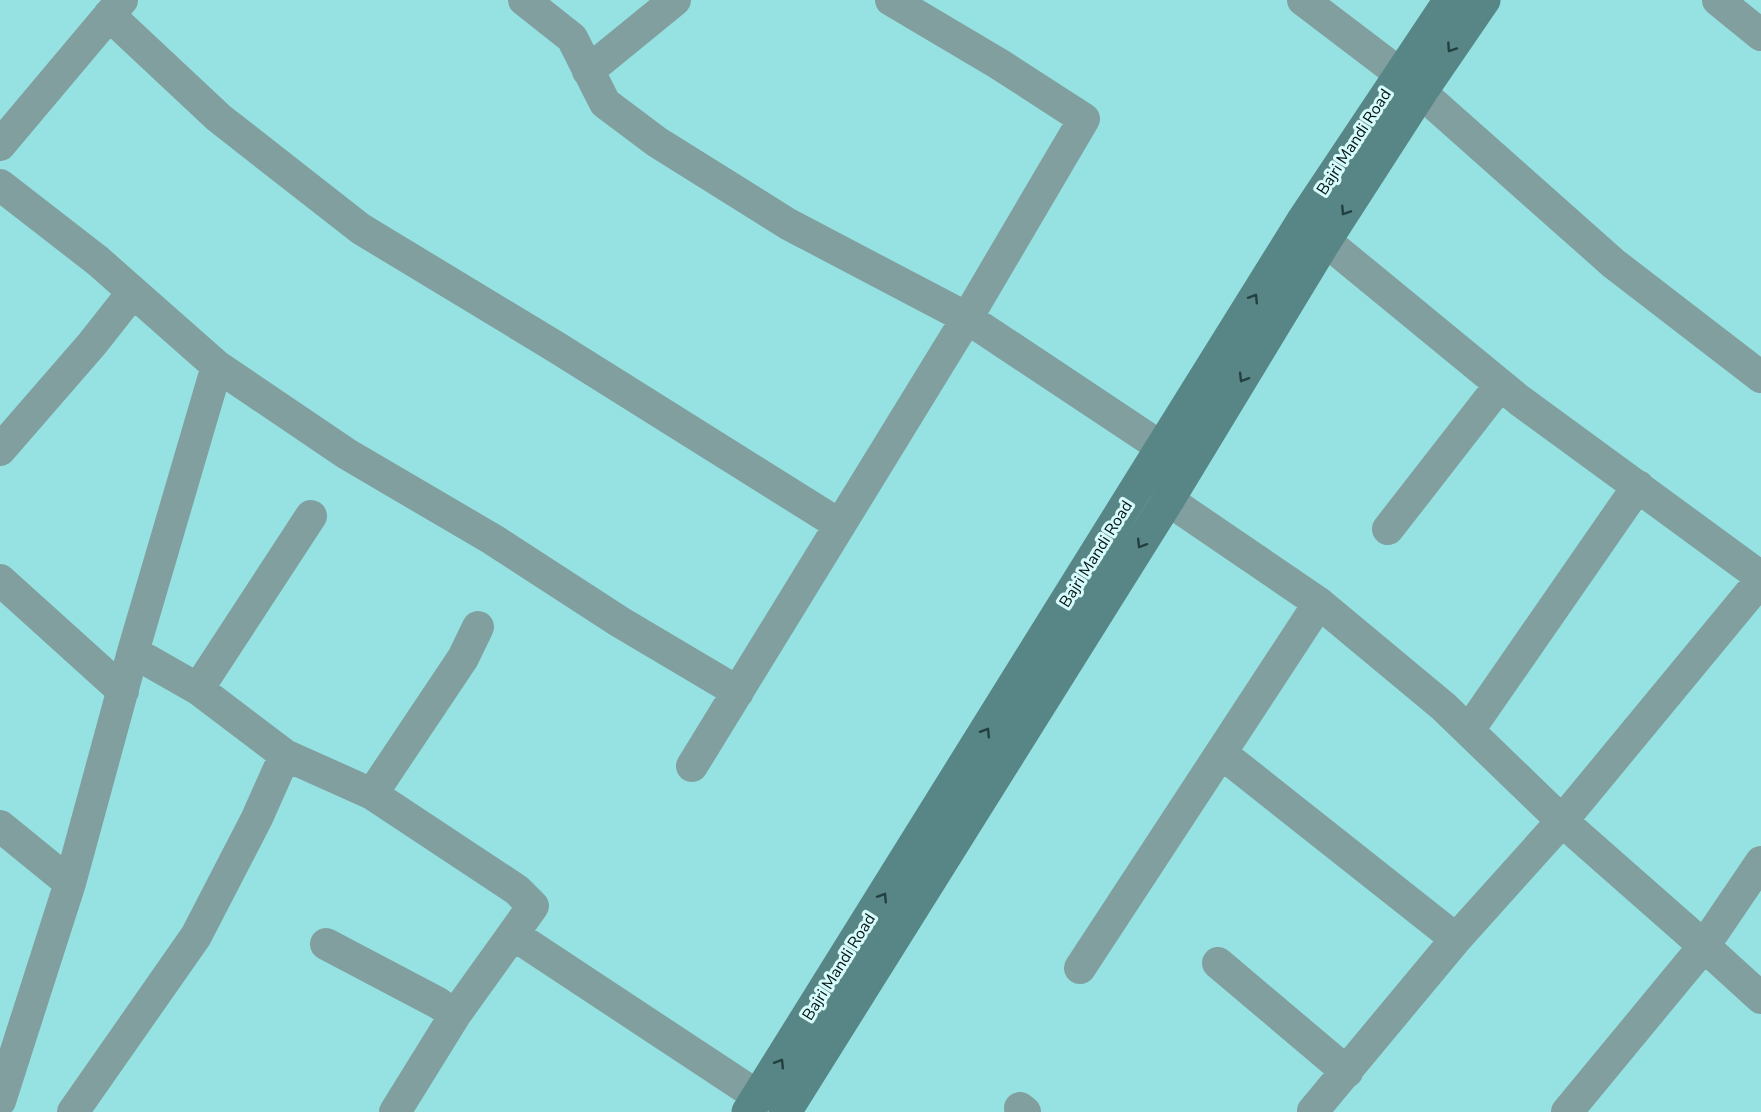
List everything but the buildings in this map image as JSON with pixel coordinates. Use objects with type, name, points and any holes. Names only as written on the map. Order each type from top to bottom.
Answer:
[{"type":"street","points":[[524,0],[572,38],[605,103],[657,142],[788,224],[967,318],[1161,447],[1168,500],[1319,603],[1444,707],[1562,821],[1761,999]]},
{"type":"street","points":[[588,71],[675,0]]},
{"type":"street","points":[[692,766],[967,318],[1084,119],[999,64],[891,0]]},
{"type":"street","points":[[1303,0],[1410,83],[1613,263],[1761,377]]},
{"type":"street","name":"Bajri Mandi Road","points":[[764,1107],[1161,447],[1314,231],[1410,83],[1450,0]]},
{"type":"street","points":[[1410,83],[1484,0]]},
{"type":"street","points":[[1718,0],[1761,34]]},
{"type":"street","points":[[0,145],[116,8],[219,118],[361,229],[556,347],[840,525]]},
{"type":"street","points":[[0,185],[98,261],[218,366],[348,454],[492,539],[620,622],[738,692]]},
{"type":"street","points":[[514,935],[764,1107],[1168,500],[1314,231],[1500,385],[1761,578],[1562,821],[1456,939],[1313,1111]]},
{"type":"street","points":[[0,450],[92,344],[133,292]]},
{"type":"street","points":[[0,1101],[70,883],[133,651],[218,366]]},
{"type":"street","points":[[1388,529],[1500,385]]},
{"type":"street","points":[[1468,730],[1638,486]]},
{"type":"street","points":[[198,689],[311,516]]},
{"type":"street","points":[[0,580],[123,691]]},
{"type":"street","points":[[1080,968],[1319,603]]},
{"type":"street","points":[[372,794],[463,658],[477,627]]},
{"type":"street","points":[[133,651],[198,689],[285,755],[372,794],[517,890],[533,906],[455,1015],[395,1112]]},
{"type":"street","points":[[1221,753],[1456,939]]},
{"type":"street","points":[[73,1112],[196,936],[257,818],[285,755]]},
{"type":"street","points":[[0,826],[70,883]]},
{"type":"street","points":[[1567,1112],[1704,946],[1761,862]]},
{"type":"street","points":[[326,944],[455,1015]]},
{"type":"street","points":[[1218,963],[1347,1072]]}]
